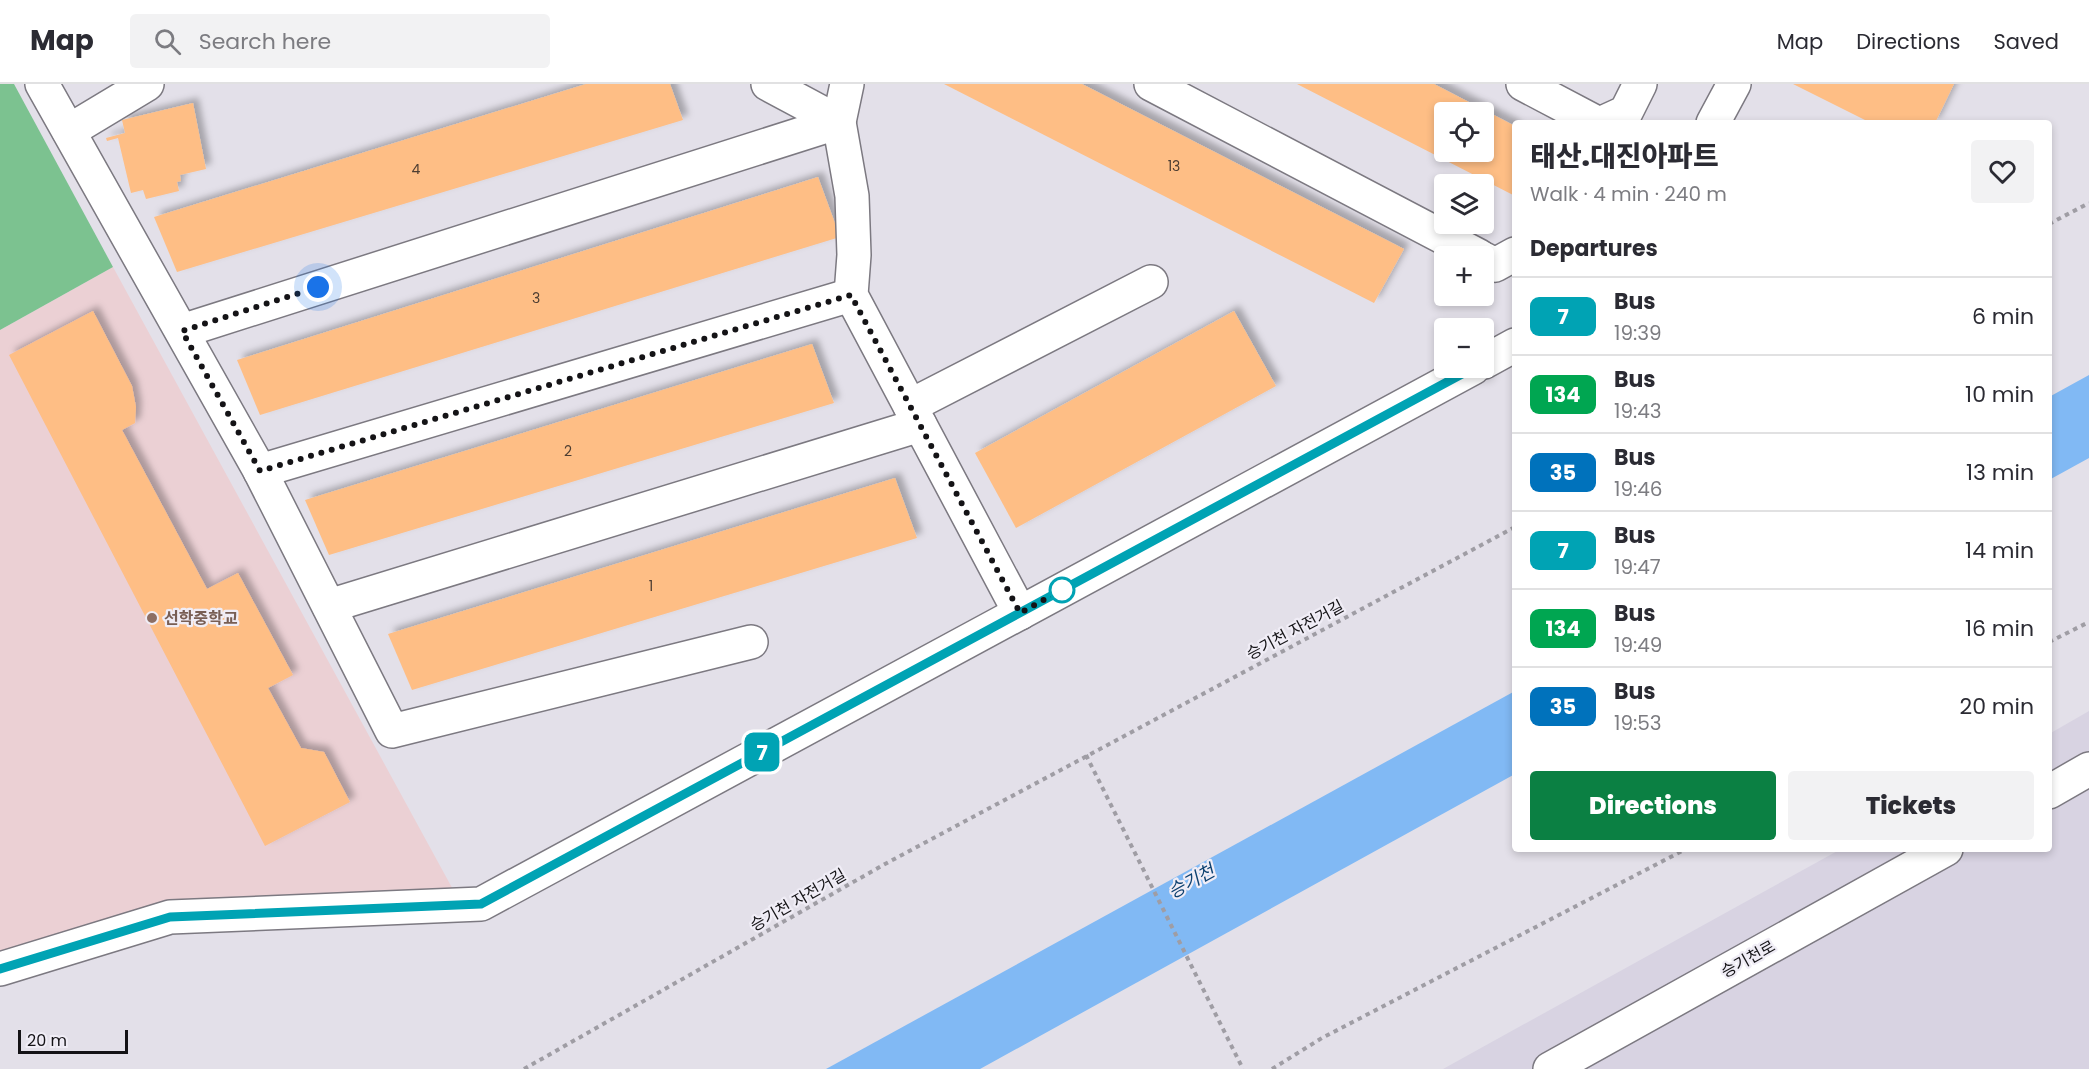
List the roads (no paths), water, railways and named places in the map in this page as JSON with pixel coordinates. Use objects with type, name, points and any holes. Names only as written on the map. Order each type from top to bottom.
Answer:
[{"type":"street","points":[[42,84],[260,471],[392,731],[751,642]]},
{"type":"street","points":[[69,131],[147,84]]},
{"type":"street","points":[[768,84],[839,122]]},
{"type":"street","points":[[847,84],[839,122],[852,196],[851,295],[1020,613]]},
{"type":"street","points":[[1151,84],[1460,246]]},
{"type":"street","points":[[1524,84],[1591,120]]},
{"type":"street","points":[[1609,120],[1626,112],[1640,84]]},
{"type":"street","points":[[1715,120],[1734,84]]},
{"type":"street","points":[[182,331],[839,122]]},
{"type":"street","points":[[1494,264],[1512,256]]},
{"type":"street","points":[[328,606],[915,415],[1151,282]]},
{"type":"street","points":[[260,471],[851,295]]},
{"type":"street","points":[[1494,357],[1512,347]]},
{"type":"street","points":[[0,969],[170,917],[481,904],[1455,378]]},
{"type":"street","points":[[2052,790],[2089,770]]},
{"type":"street","name":"승기천로","points":[[1550,1069],[1941,852]]},
{"type":"water","points":[[2089,375],[2089,458],[2052,478],[2052,395]]},
{"type":"water","name":"승기천","points":[[1512,693],[1512,776],[980,1069],[826,1069]]},
{"type":"place","name":"선학중학교","points":[[152,618]]}]
